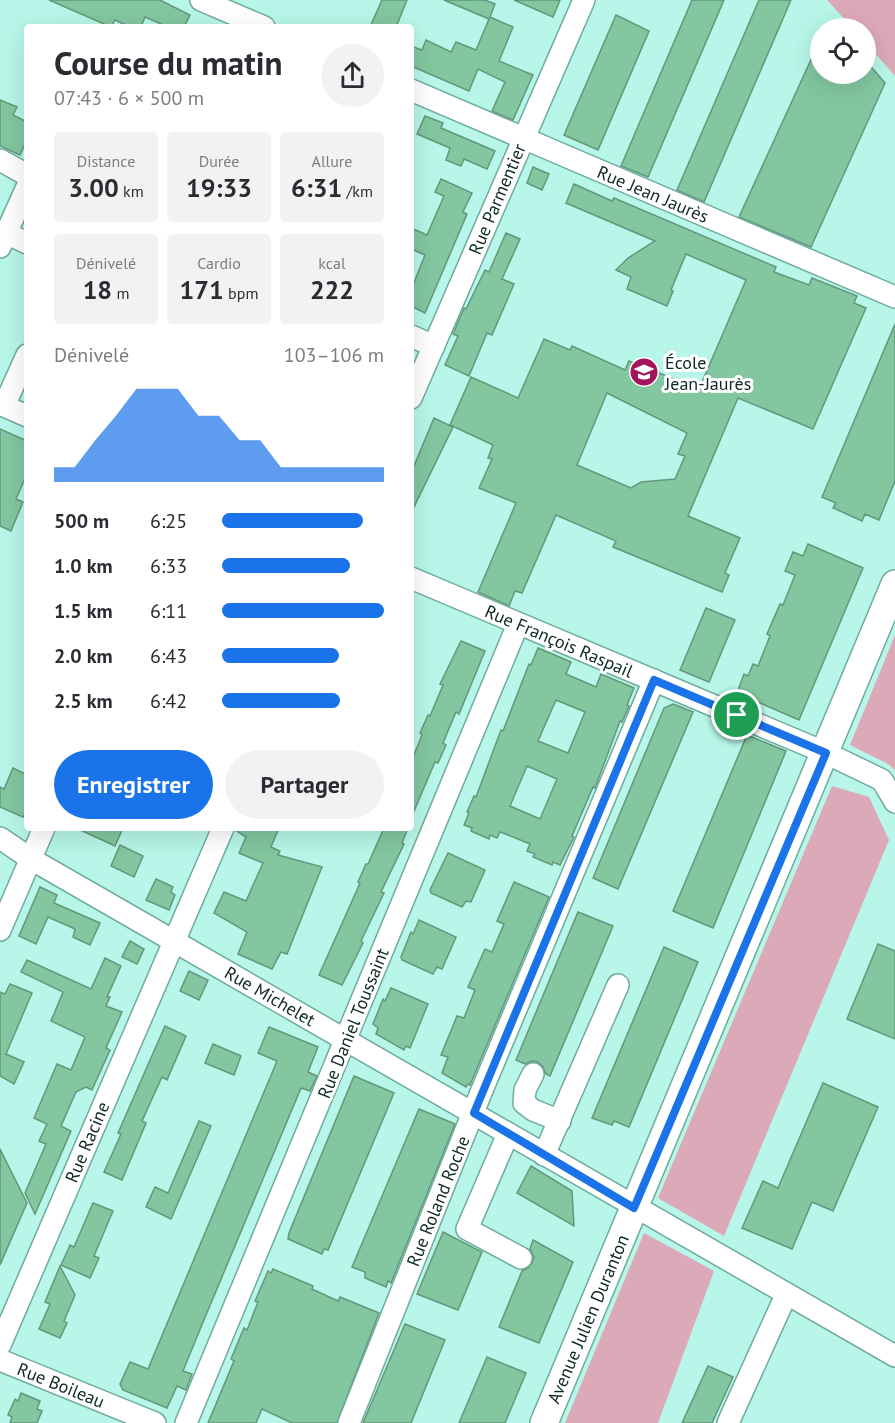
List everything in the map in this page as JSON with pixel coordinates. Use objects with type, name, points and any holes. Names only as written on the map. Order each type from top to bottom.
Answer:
[{"type":"main road","name":"Avenue Julien Duranton","points":[[544,1423],[895,584]]},
{"type":"street","points":[[201,0],[257,24]]},
{"type":"street","name":"Rue Parmentier","points":[[414,391],[584,0]]},
{"type":"street","name":"Rue Jean Jaurès","points":[[414,91],[895,297]]},
{"type":"street","points":[[0,160],[24,173]]},
{"type":"street","points":[[24,194],[3,240],[24,243]]},
{"type":"street","points":[[414,337],[434,345]]},
{"type":"street","points":[[24,362],[2,405],[24,415]]},
{"type":"street","name":"Rue François Raspail","points":[[414,579],[826,753],[882,780],[895,802]]},
{"type":"street","name":"Rue Daniel Toussaint","points":[[186,1423],[518,624]]},
{"type":"street","name":"Rue Roland Roche","points":[[349,1423],[474,1113],[654,680]]},
{"type":"street","points":[[0,930],[43,831]]},
{"type":"street","points":[[174,940],[222,831]]},
{"type":"street","name":"Rue Michelet","points":[[0,838],[31,859],[474,1113],[634,1208],[895,1356]]},
{"type":"street","name":"Rue Racine","points":[[0,1345],[174,940]]},
{"type":"street","points":[[544,1155],[618,985]]},
{"type":"street","points":[[533,1074],[525,1090],[524,1103],[533,1110],[560,1121]]},
{"type":"street","points":[[508,1134],[467,1229],[521,1258]]},
{"type":"street","points":[[728,1423],[786,1294]]},
{"type":"street","name":"Rue Boileau","points":[[0,1360],[155,1423]]},
{"type":"shaded area","points":[[827,0],[895,0],[895,76],[876,54],[876,18],[844,18]]},
{"type":"shaded area","points":[[895,635],[895,770],[888,764],[850,745]]},
{"type":"shaded area","points":[[832,786],[869,797],[889,840],[724,1236],[658,1198]]},
{"type":"shaded area","points":[[644,1233],[714,1271],[658,1423],[565,1423]]},
{"type":"building","points":[[49,0],[160,0],[190,15],[186,24],[161,24],[145,17],[142,24],[124,24],[115,20],[113,24],[104,24]]},
{"type":"building","points":[[382,0],[407,0],[397,24],[371,24]]},
{"type":"building","points":[[444,0],[485,0],[495,4],[490,17],[513,27],[499,61],[533,75],[513,120],[492,111],[505,82],[478,69],[469,91],[414,67],[414,47],[422,50],[426,40],[451,52],[456,42],[476,50],[489,19]]},
{"type":"building","points":[[514,0],[560,0],[553,17]]},
{"type":"building","points":[[692,0],[724,0],[648,177],[621,166]]},
{"type":"building","points":[[759,0],[791,0],[704,202],[677,190]]},
{"type":"building","points":[[616,15],[649,31],[598,150],[564,135]]},
{"type":"building","points":[[810,62],[810,84],[876,84],[876,73],[885,83],[811,247],[739,217]]},
{"type":"building","points":[[0,100],[17,107],[13,115],[24,120],[24,146],[20,155],[0,146]]},
{"type":"building","points":[[425,116],[443,123],[441,128],[495,151],[487,169],[464,159],[461,166],[446,160],[450,148],[417,134]]},
{"type":"building","points":[[533,167],[549,174],[542,190],[527,183]]},
{"type":"building","points":[[441,179],[472,193],[463,212],[467,214],[425,313],[414,308],[414,282],[425,255],[414,250],[414,229],[427,235],[444,196],[435,192]]},
{"type":"building","points":[[574,184],[612,201],[614,198],[776,267],[774,272],[809,285],[812,278],[857,296],[854,303],[866,308],[813,429],[738,398],[688,516],[740,538],[725,573],[729,575],[722,592],[613,547],[616,541],[556,515],[522,593],[515,591],[509,606],[478,592],[516,503],[479,488],[492,459],[488,458],[493,445],[450,425],[471,377],[518,398],[544,339],[570,350],[572,346],[625,370],[629,361],[699,389],[746,280],[686,254],[667,306],[627,289],[631,277],[616,270],[628,258],[655,241],[566,203]],"holes":[[[607,393],[687,433],[678,454],[685,456],[675,479],[641,482],[631,488],[577,465]]]},
{"type":"building","points":[[506,233],[520,239],[502,279],[514,284],[492,335],[487,333],[469,376],[445,365],[458,336],[453,334],[485,270],[489,272]]},
{"type":"building","points":[[895,324],[895,481],[879,520],[865,514],[862,521],[833,508],[836,503],[822,497]]},
{"type":"building","points":[[434,418],[453,427],[414,507],[414,466]]},
{"type":"building","points":[[0,429],[24,440],[24,481],[16,499],[23,502],[11,531],[0,526]]},
{"type":"building","points":[[808,544],[863,568],[799,720],[737,693],[744,674],[748,676],[753,664],[758,666],[770,636],[767,634],[780,604],[783,605],[795,575],[785,571],[793,552],[803,556]]},
{"type":"building","points":[[706,608],[735,620],[709,682],[680,670]]},
{"type":"building","points":[[461,641],[485,651],[459,714],[456,712],[443,743],[446,745],[438,763],[435,762],[414,811],[414,755],[422,735],[420,733],[443,685],[440,684]]},
{"type":"building","points":[[538,648],[571,662],[566,674],[596,687],[601,674],[634,688],[627,705],[629,706],[622,722],[620,721],[595,788],[593,787],[572,836],[574,837],[560,865],[553,862],[552,865],[533,857],[535,854],[527,851],[530,844],[500,832],[497,838],[490,835],[489,839],[471,831],[472,828],[464,825],[469,813],[467,812],[474,796],[476,797],[501,730],[503,731],[529,664],[531,665]],"holes":[[[556,700],[585,712],[568,753],[538,741]],[[527,766],[557,779],[540,819],[510,806]]]},
{"type":"building","points":[[673,704],[693,712],[618,889],[593,878],[664,708]]},
{"type":"building","points":[[747,735],[786,751],[713,928],[673,911]]},
{"type":"building","points":[[13,768],[24,774],[23,817],[0,807],[0,787],[4,789]]},
{"type":"building","points":[[82,831],[122,831],[115,846]]},
{"type":"building","points":[[237,831],[278,831],[271,847],[280,851],[278,855],[322,867],[287,954],[281,952],[272,969],[238,954],[247,932],[214,913],[224,892],[246,901],[263,863],[239,853],[246,837]]},
{"type":"building","points":[[383,831],[407,831],[402,843],[404,844],[381,892],[384,893],[361,941],[363,943],[342,985],[319,975],[360,883],[358,882]]},
{"type":"building","points":[[120,845],[143,856],[134,877],[111,866]]},
{"type":"building","points":[[448,853],[485,870],[471,902],[466,901],[462,907],[431,893],[430,890]]},
{"type":"building","points":[[156,879],[173,887],[171,892],[175,895],[169,910],[146,900]]},
{"type":"building","points":[[514,882],[549,897],[470,1085],[466,1087],[442,1073],[448,1057],[441,1055],[457,1016],[464,1018],[475,990],[468,987],[485,949],[492,952],[504,924],[497,921]]},
{"type":"building","points":[[40,887],[57,895],[54,903],[100,923],[90,945],[73,937],[75,929],[48,917],[36,944],[19,936]]},
{"type":"building","points":[[578,912],[613,926],[550,1076],[538,1062],[532,1061],[525,1064],[516,1060]]},
{"type":"building","points":[[419,920],[456,937],[442,969],[437,967],[433,974],[402,960],[401,957],[411,932],[413,934]]},
{"type":"building","points":[[130,941],[144,949],[137,964],[122,957]]},
{"type":"building","points":[[878,944],[895,951],[895,1039],[847,1019]]},
{"type":"building","points":[[664,947],[698,962],[629,1127],[614,1121],[612,1125],[592,1118]]},
{"type":"building","points":[[105,958],[121,966],[107,997],[110,997],[106,1006],[122,1012],[106,1048],[110,1050],[92,1090],[86,1087],[76,1092],[61,1126],[71,1131],[35,1214],[25,1193],[46,1144],[39,1141],[47,1124],[34,1118],[57,1064],[71,1070],[85,1037],[51,1021],[63,992],[21,972],[27,960],[91,989]]},
{"type":"building","points":[[189,971],[208,980],[199,1000],[180,991]]},
{"type":"building","points":[[10,984],[32,993],[6,1054],[24,1062],[14,1084],[0,1076],[0,992],[5,994]]},
{"type":"building","points":[[391,988],[428,1004],[410,1048],[406,1046],[404,1050],[376,1034],[378,1028],[373,1024],[383,999],[385,1001]]},
{"type":"building","points":[[165,1026],[186,1036],[167,1080],[162,1077],[142,1121],[146,1123],[122,1180],[104,1172],[121,1134],[118,1133]]},
{"type":"building","points":[[269,1027],[318,1047],[308,1072],[317,1076],[310,1091],[301,1088],[201,1327],[183,1371],[192,1374],[186,1390],[177,1386],[167,1408],[123,1390],[120,1384],[130,1362],[148,1369],[277,1061],[258,1053]]},
{"type":"building","points":[[213,1044],[241,1056],[234,1075],[205,1063]]},
{"type":"building","points":[[354,1076],[394,1093],[328,1250],[324,1249],[322,1254],[288,1239],[289,1233]]},
{"type":"building","points":[[823,1083],[878,1107],[833,1211],[812,1202],[792,1249],[742,1228],[763,1181],[778,1188]]},
{"type":"building","points":[[419,1109],[455,1124],[391,1283],[388,1281],[386,1287],[365,1278],[365,1272],[352,1267]]},
{"type":"building","points":[[199,1121],[211,1126],[171,1219],[146,1207],[155,1187],[168,1193]]},
{"type":"building","points":[[0,1149],[27,1203],[0,1265]]},
{"type":"building","points":[[531,1166],[572,1191],[574,1226],[517,1193]]},
{"type":"building","points":[[93,1203],[113,1211],[94,1256],[99,1258],[90,1278],[61,1265],[70,1245],[74,1247]]},
{"type":"building","points":[[443,1232],[482,1252],[458,1310],[417,1294]]},
{"type":"building","points":[[533,1240],[573,1262],[539,1343],[499,1327],[522,1271],[532,1263],[534,1257],[530,1249]]},
{"type":"building","points":[[60,1266],[75,1295],[64,1321],[67,1323],[60,1338],[39,1329],[50,1304],[45,1302]]},
{"type":"building","points":[[273,1269],[313,1286],[312,1289],[338,1301],[340,1297],[379,1313],[337,1423],[292,1423],[262,1409],[256,1423],[208,1423],[234,1361],[231,1359],[244,1328],[247,1330],[258,1302],[255,1301],[268,1271],[271,1273]]},
{"type":"building","points":[[405,1324],[445,1340],[411,1423],[363,1423]]},
{"type":"building","points":[[487,1357],[526,1373],[505,1423],[459,1423]]},
{"type":"building","points":[[708,1366],[733,1377],[712,1423],[682,1423]]},
{"type":"building","points":[[21,1393],[40,1401],[37,1409],[42,1411],[37,1423],[10,1423],[12,1417],[8,1415],[15,1399],[18,1401]]},
{"type":"place","name":"École Jean-Jaurès","points":[[644,372]]},
{"type":"route","points":[[654,680],[737,715],[826,753],[634,1208],[474,1113],[654,680]]}]
